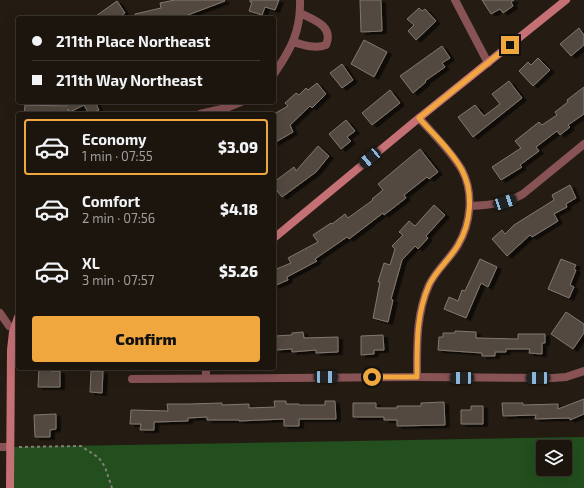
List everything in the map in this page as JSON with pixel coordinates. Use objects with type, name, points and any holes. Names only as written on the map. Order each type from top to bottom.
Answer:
[{"type":"street","points":[[276,71],[288,53],[297,32],[300,13],[300,0]]},
{"type":"street","points":[[455,0],[488,63]]},
{"type":"street","points":[[276,236],[419,118],[566,0]]},
{"type":"street","points":[[293,42],[308,46],[320,47],[326,45],[328,40],[328,33],[325,27],[300,13]]},
{"type":"street","points":[[209,112],[236,104]]},
{"type":"street","points":[[417,377],[417,328],[422,304],[430,283],[457,248],[464,234],[470,206],[467,184],[456,160],[419,118]]},
{"type":"street","points":[[470,206],[494,204],[514,200],[584,144]]},
{"type":"street","points":[[0,313],[12,328]]},
{"type":"street","points":[[10,488],[11,350],[12,328],[16,321]]},
{"type":"street","points":[[0,326],[12,328]]},
{"type":"street","points":[[206,370],[206,378]]},
{"type":"street","points":[[132,379],[417,377],[553,378],[566,377],[584,371]]},
{"type":"street","points":[[0,447],[10,447]]},
{"type":"path","points":[[10,447],[81,446],[99,458],[105,467],[112,488]]},
{"type":"green space","points":[[584,437],[584,488],[10,488],[10,447]]},
{"type":"building","points":[[175,0],[225,1],[185,16],[135,16],[135,14],[161,8],[160,3]]},
{"type":"building","points":[[250,0],[279,0],[275,10],[265,7],[262,15],[249,11],[252,2],[250,2]]},
{"type":"building","points":[[360,0],[381,0],[382,31],[361,32]]},
{"type":"building","points":[[482,0],[514,0],[511,2],[513,6],[503,13],[500,9],[491,14]]},
{"type":"building","points":[[117,1],[125,13],[121,16],[96,16]]},
{"type":"building","points":[[419,8],[422,11],[425,9],[436,21],[416,40],[408,31],[414,25],[407,19]]},
{"type":"building","points":[[579,28],[584,35],[584,45],[571,56],[560,44]]},
{"type":"building","points":[[364,40],[387,52],[374,77],[351,64]]},
{"type":"building","points":[[442,46],[450,58],[442,63],[445,67],[425,81],[426,82],[413,93],[400,76]]},
{"type":"building","points":[[538,58],[550,70],[533,86],[519,71],[528,62],[531,65]]},
{"type":"building","points":[[342,64],[353,80],[342,88],[330,73]]},
{"type":"building","points":[[509,81],[522,98],[473,137],[458,117],[475,105],[484,116],[500,104],[492,94]]},
{"type":"building","points":[[317,83],[326,94],[312,108],[310,106],[290,125],[293,132],[276,142],[276,113],[288,106],[285,103],[296,93],[299,95],[306,88],[308,90]]},
{"type":"building","points":[[584,87],[584,114],[568,125],[570,127],[560,135],[557,131],[536,147],[539,151],[520,165],[522,167],[501,180],[492,167],[521,148],[515,141],[539,122],[542,125],[557,115],[555,112],[568,102],[567,100]]},
{"type":"building","points":[[390,90],[400,103],[372,125],[362,113]]},
{"type":"building","points":[[66,104],[96,104],[99,110],[88,112],[84,105],[70,112],[68,109],[68,112],[24,112],[25,105],[67,106]]},
{"type":"building","points":[[346,120],[355,131],[347,137],[351,141],[341,149],[329,134]]},
{"type":"building","points":[[318,146],[329,156],[316,172],[282,197],[276,190],[276,180],[294,167],[296,171]]},
{"type":"building","points":[[420,149],[438,172],[429,179],[427,177],[404,195],[406,198],[384,215],[383,213],[349,239],[347,237],[315,259],[317,261],[287,277],[288,280],[276,285],[276,269],[291,263],[288,258],[318,242],[313,235],[331,223],[332,224],[345,214],[348,218],[373,200],[372,199],[383,190],[378,184]]},
{"type":"building","points":[[570,185],[576,198],[566,204],[567,207],[554,214],[558,221],[532,237],[530,235],[507,256],[492,239],[502,230],[505,234],[514,225],[554,200],[552,195]]},
{"type":"building","points":[[434,205],[445,215],[426,236],[428,238],[418,249],[415,246],[402,260],[391,299],[393,300],[388,322],[373,318],[380,282],[378,282],[384,263],[390,265],[395,249],[392,246],[403,235],[399,232],[409,221],[415,226]]},
{"type":"building","points":[[480,259],[497,267],[488,287],[481,283],[466,318],[444,309],[449,297],[458,301],[462,290],[465,291]]},
{"type":"building","points":[[561,259],[576,265],[574,269],[576,270],[570,285],[574,287],[569,298],[548,289]]},
{"type":"building","points":[[566,312],[584,324],[584,333],[573,349],[551,334]]},
{"type":"building","points":[[455,331],[476,332],[476,338],[518,339],[518,334],[545,334],[545,343],[542,343],[542,354],[529,353],[530,349],[506,349],[506,352],[495,352],[495,356],[482,356],[482,353],[438,350],[439,337],[443,337],[443,333],[455,333]]},
{"type":"building","points":[[303,332],[304,338],[338,337],[338,352],[316,353],[316,350],[292,352],[292,349],[276,350],[276,336],[292,335],[292,333]]},
{"type":"building","points":[[383,335],[384,350],[374,350],[374,354],[361,355],[361,336]]},
{"type":"building","points":[[39,370],[60,371],[60,387],[38,387]]},
{"type":"building","points":[[91,371],[103,371],[102,393],[90,392]]},
{"type":"building","points":[[584,399],[584,414],[570,420],[570,418],[535,419],[536,415],[503,416],[502,403],[523,403],[523,405],[558,404],[558,409]]},
{"type":"building","points":[[274,401],[286,401],[286,404],[325,405],[325,401],[335,401],[336,419],[299,419],[299,426],[284,426],[284,419],[239,421],[207,420],[207,417],[188,418],[188,421],[154,422],[154,430],[140,430],[141,424],[130,424],[131,410],[168,411],[167,404],[249,404],[249,408],[275,407]]},
{"type":"building","points":[[444,402],[445,425],[397,426],[397,420],[384,420],[384,417],[353,417],[353,403],[376,403],[376,408],[397,408],[397,406],[421,406],[421,403]]},
{"type":"building","points":[[471,406],[483,406],[483,424],[461,424],[461,410],[471,410]]},
{"type":"building","points":[[56,414],[56,429],[50,430],[50,437],[35,437],[34,415]]},
{"type":"route","points":[[372,377],[417,377],[417,328],[422,304],[430,283],[457,248],[464,234],[468,221],[470,206],[467,184],[462,171],[456,160],[419,118],[510,45]]}]
